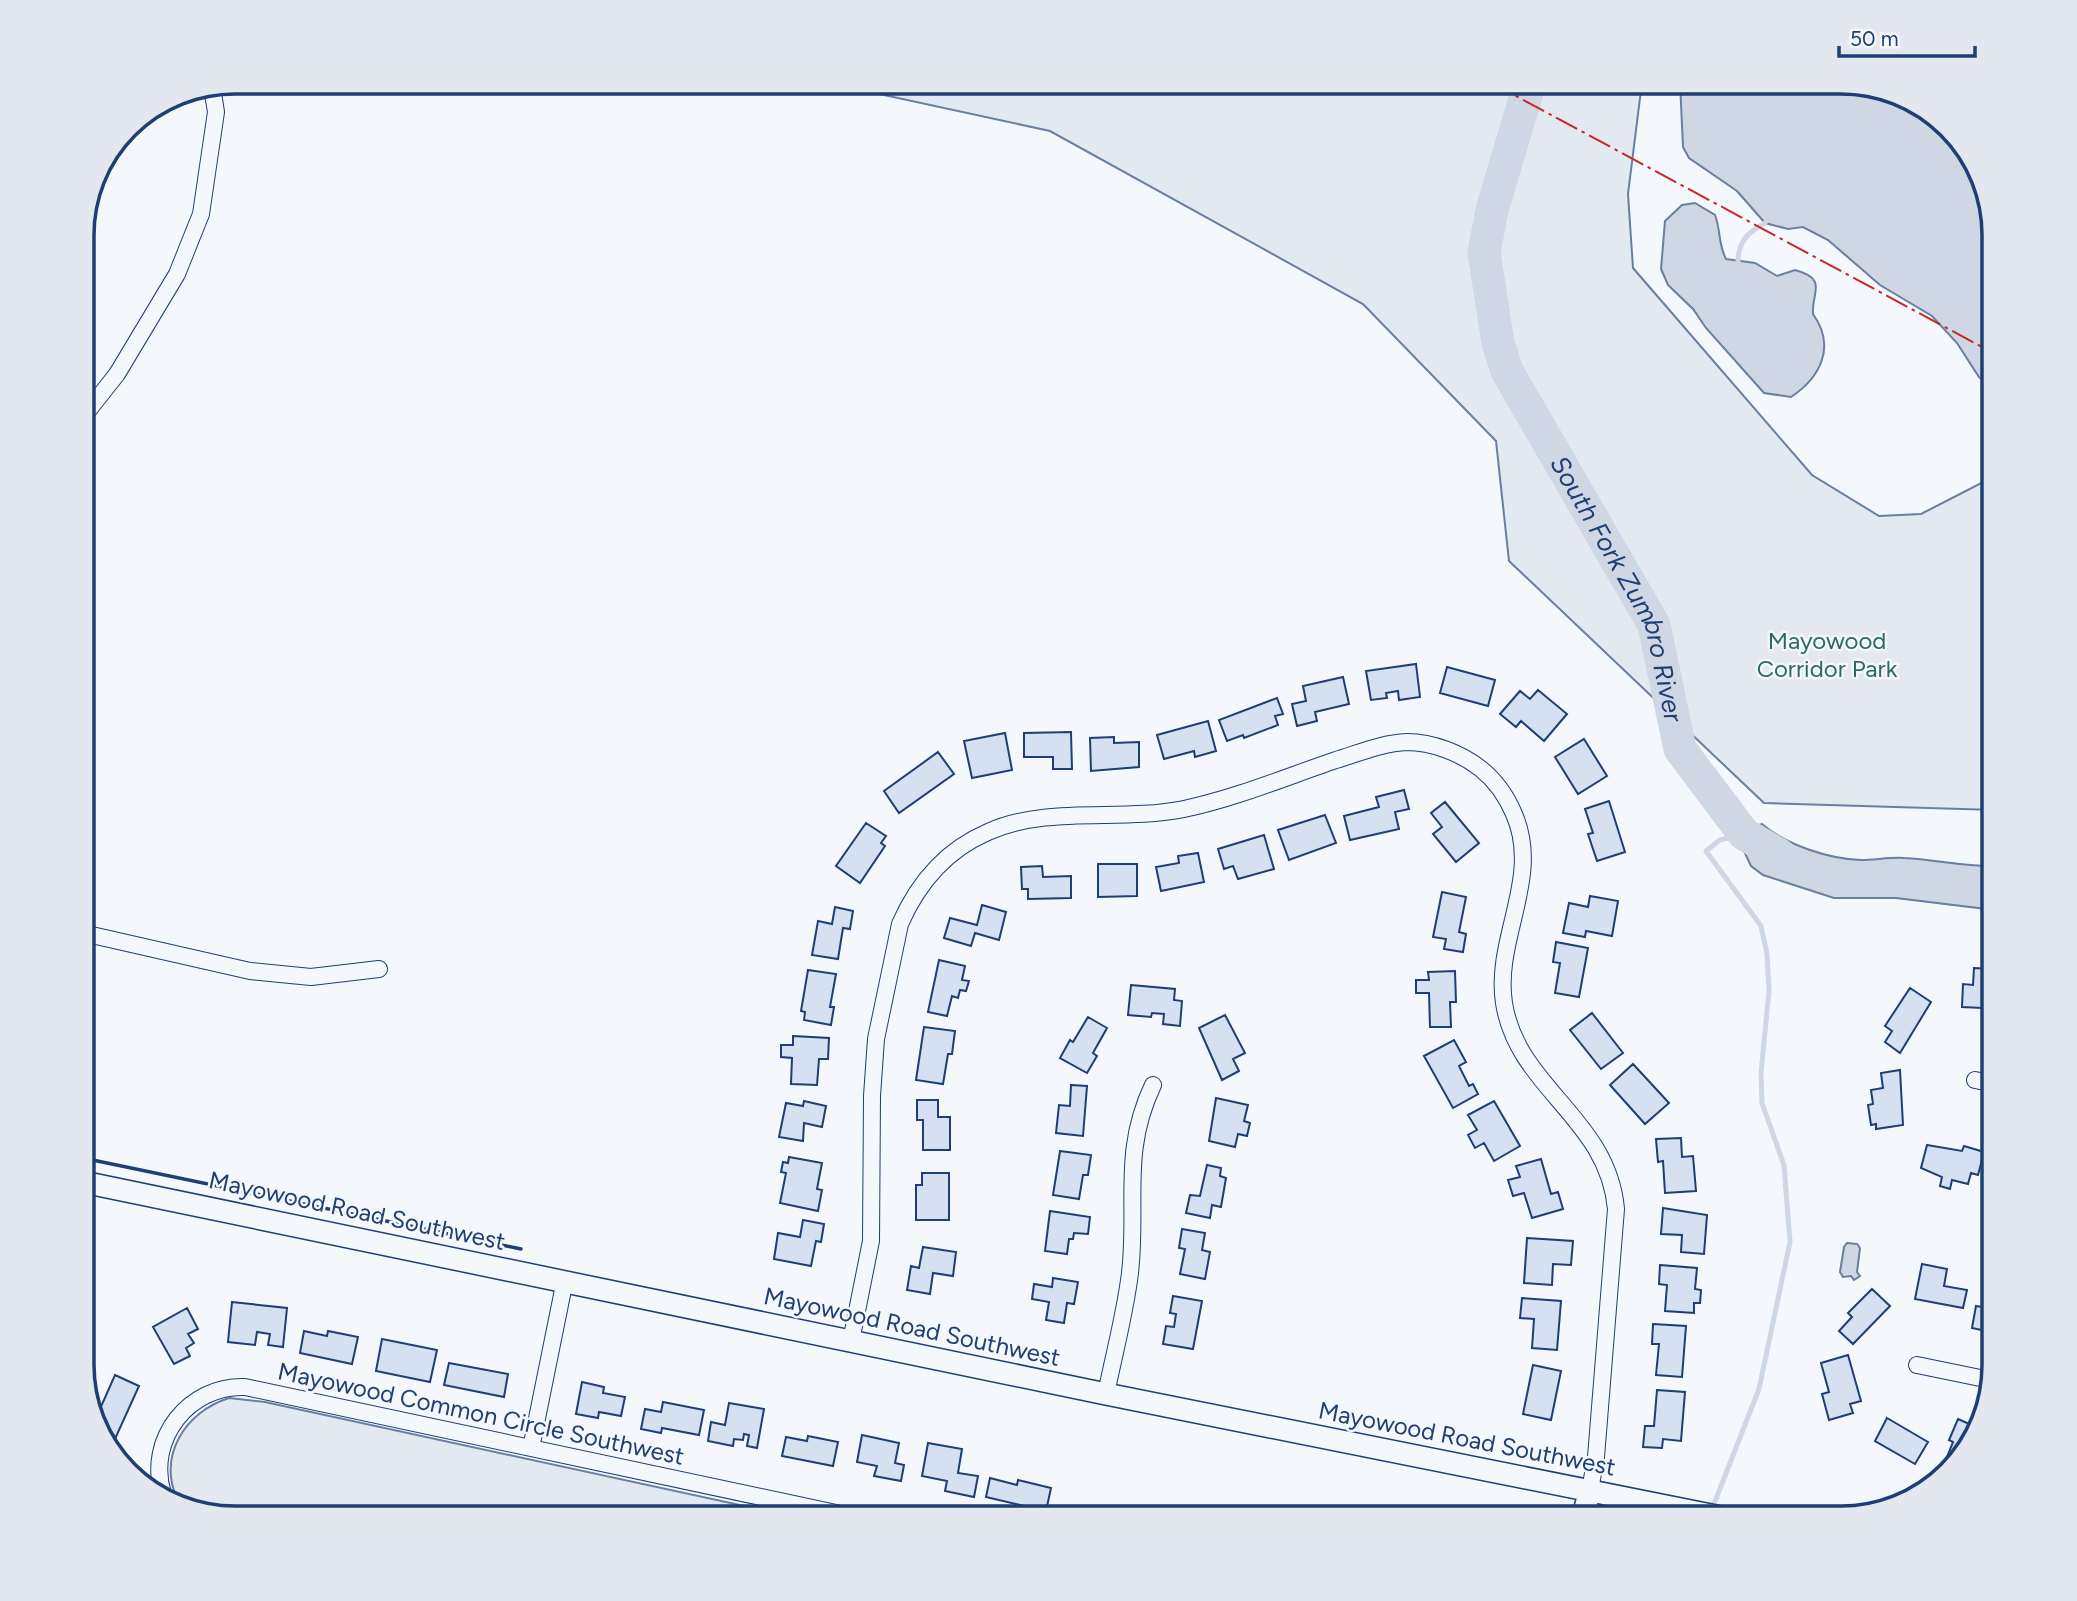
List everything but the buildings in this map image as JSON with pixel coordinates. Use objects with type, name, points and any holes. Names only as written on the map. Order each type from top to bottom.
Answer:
[{"type":"street","points":[[95,402],[117,374],[177,274],[201,214],[216,112],[214,96]]},
{"type":"street","points":[[851,1341],[871,1241],[872,1096],[880,1014],[900,924],[907,906],[930,874],[971,839],[1004,825],[1044,818],[1139,815],[1181,810],[1374,748],[1409,742],[1429,744],[1465,758],[1491,777],[1502,790],[1517,822],[1525,861],[1504,971],[1506,1014],[1525,1058],[1597,1147],[1614,1191],[1616,1209],[1597,1457],[1586,1506]]},
{"type":"street","points":[[95,936],[250,971],[311,977],[379,969]]},
{"type":"street","points":[[1975,1080],[1982,1081]]},
{"type":"street","points":[[1106,1394],[1130,1273],[1131,1156],[1135,1132],[1153,1085]]},
{"type":"street","name":"Mayowood Road Southwest","points":[[95,1184],[1106,1394],[1668,1506]]},
{"type":"street","points":[[531,1448],[565,1280]]},
{"type":"street","points":[[1917,1365],[1981,1378]]},
{"type":"street","name":"Mayowood Common Circle Southwest","points":[[159,1484],[160,1450],[173,1422],[197,1400],[227,1386],[267,1390],[803,1506]]},
{"type":"green space","name":"Mayowood Corridor Park","points":[[884,95],[1640,95],[1628,194],[1633,268],[1812,475],[1879,516],[1921,514],[1982,483],[1982,810],[1764,803],[1509,561],[1496,441],[1363,304],[1050,131]]},
{"type":"green space","points":[[229,1398],[265,1402],[744,1506],[236,1506],[199,1502],[175,1493],[171,1467],[179,1437],[188,1425],[213,1405]]},
{"type":"shaded area","points":[[1681,95],[1869,97],[1895,105],[1927,124],[1959,157],[1978,199],[1982,236],[1982,379],[1957,343],[1932,316],[1880,285],[1828,240],[1803,227],[1788,229],[1765,223],[1737,191],[1689,158],[1683,147]]},
{"type":"shaded area","points":[[1695,203],[1715,215],[1726,259],[1755,263],[1777,276],[1795,270],[1815,282],[1813,314],[1823,338],[1822,360],[1810,380],[1791,397],[1764,393],[1706,328],[1693,309],[1668,285],[1661,269],[1665,221],[1682,205]]},
{"type":"shaded area","points":[[1762,824],[1808,850],[1835,857],[1861,860],[1904,858],[1982,865],[1982,908],[1896,898],[1834,898],[1763,875],[1751,866],[1735,832]]},
{"type":"shaded area","points":[[1847,1243],[1857,1244],[1860,1248],[1857,1272],[1860,1276],[1854,1280],[1851,1276],[1843,1277],[1840,1272]]},
{"type":"waterway","name":"South Fork Zumbro River","points":[[1526,95],[1492,210],[1484,253],[1498,343],[1507,371],[1654,625],[1680,749],[1744,834],[1780,855]]},
{"type":"waterway","points":[[1738,262],[1745,238],[1765,223]]},
{"type":"waterway","points":[[1713,1506],[1759,1389],[1790,1242],[1784,1165],[1762,1103],[1761,1073],[1769,991],[1767,954],[1761,926],[1706,851],[1720,840],[1741,835]]},
{"type":"wall","points":[[95,1160],[521,1249]]},
{"type":"power","points":[[1514,95],[1982,347]]}]
